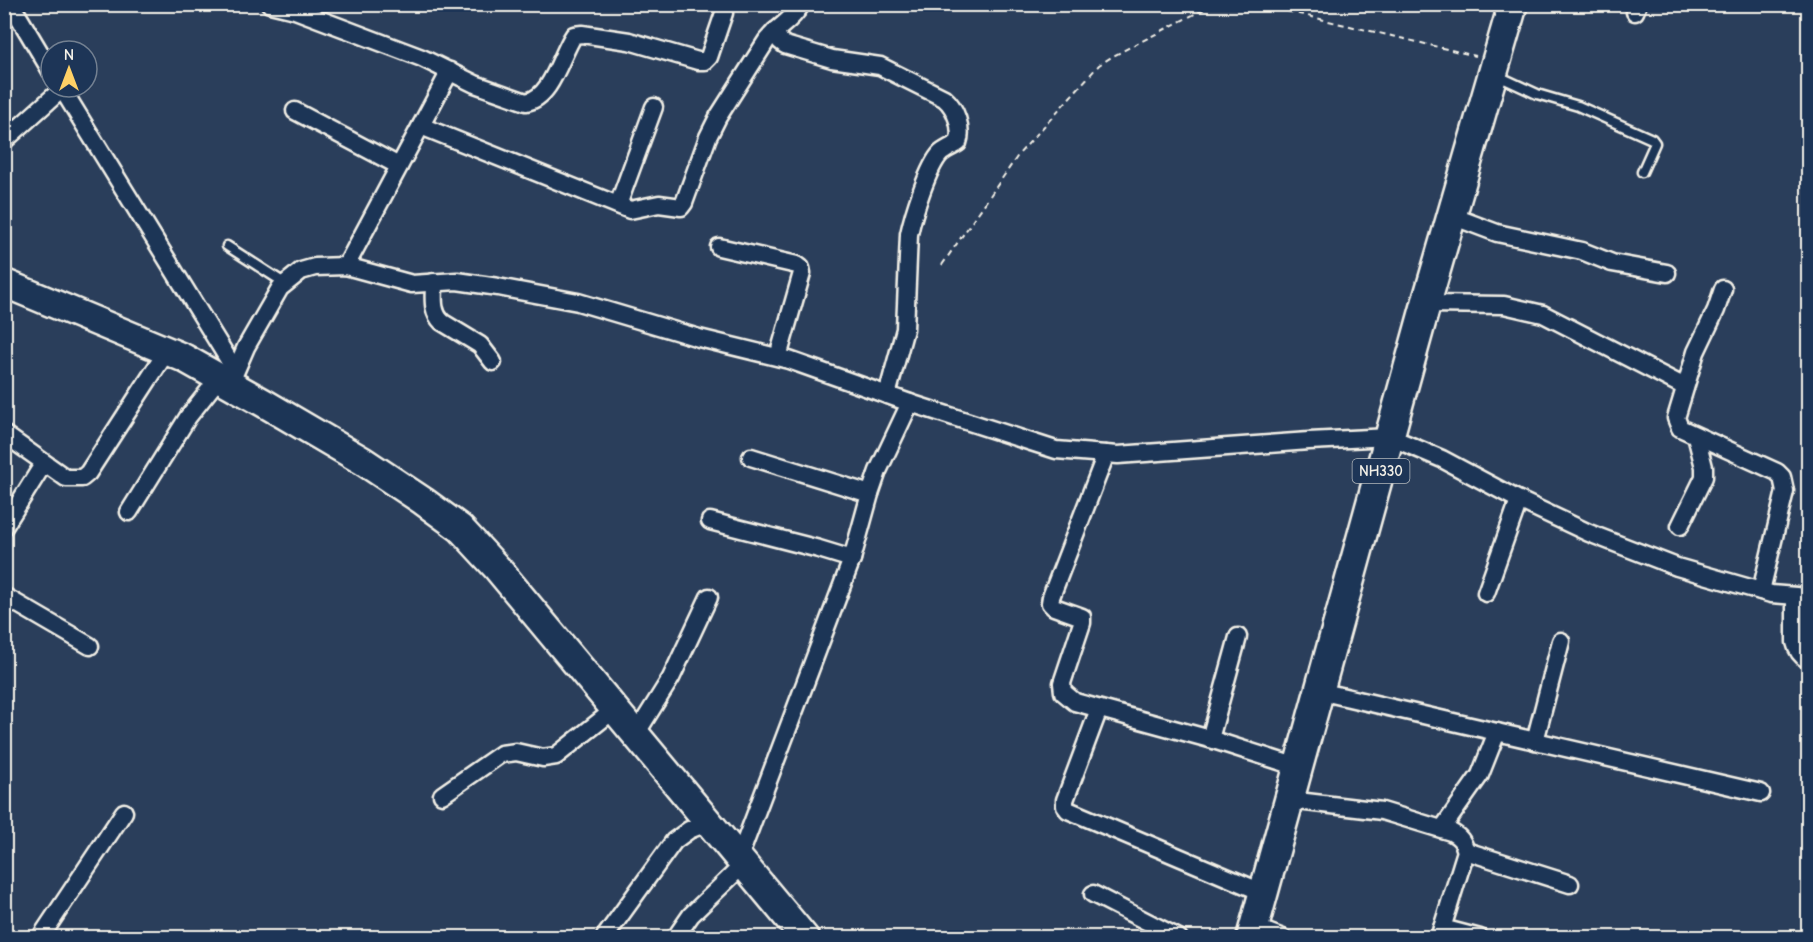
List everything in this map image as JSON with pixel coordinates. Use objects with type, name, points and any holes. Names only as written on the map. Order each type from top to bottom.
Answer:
[{"type":"highway","name":"NH330","points":[[1253,932],[1426,304],[1513,4]]},
{"type":"main road","points":[[4,283],[228,377],[363,461],[460,528],[615,709],[805,938]]},
{"type":"street","points":[[12,4],[39,50]]},
{"type":"street","points":[[270,4],[305,14],[422,58],[475,84],[526,102],[532,101],[552,80],[568,43],[574,35],[582,34],[629,41],[705,61],[709,57],[724,13]]},
{"type":"street","points":[[421,126],[630,210],[659,204],[681,207],[718,117],[767,40],[775,31],[790,21],[801,5]]},
{"type":"street","points":[[775,31],[785,45],[832,59],[880,66],[945,98],[950,103],[961,129],[958,143],[941,154],[937,160],[924,187],[911,224],[905,329],[886,395]]},
{"type":"street","points":[[346,266],[450,71]]},
{"type":"street","points":[[6,136],[48,99]]},
{"type":"street","points":[[67,99],[228,377]]},
{"type":"street","points":[[618,205],[654,107]]},
{"type":"street","points":[[295,111],[399,166]]},
{"type":"street","points":[[1452,216],[1497,233],[1582,251],[1612,263],[1667,273]]},
{"type":"street","points":[[719,247],[797,265],[801,268],[802,273],[778,357]]},
{"type":"street","points":[[129,512],[188,417],[228,377],[280,288],[301,271],[315,267],[346,266],[412,284],[457,281],[498,286],[578,302],[699,338],[778,357],[1056,450],[1106,454],[1143,453],[1390,437],[1442,459],[1519,500],[1589,533],[1677,567],[1785,595]]},
{"type":"street","points":[[434,282],[434,310],[437,317],[480,345],[493,362]]},
{"type":"street","points":[[1724,289],[1696,352],[1676,418],[1677,424],[1680,428],[1777,472],[1782,477],[1785,491],[1785,595],[1795,642],[1802,657],[1809,660]]},
{"type":"street","points":[[1426,304],[1504,305],[1543,314],[1685,387]]},
{"type":"street","points":[[4,434],[66,478],[82,478],[167,351]]},
{"type":"street","points":[[675,938],[691,915],[742,861],[852,559],[878,471],[910,403]]},
{"type":"street","points":[[1680,526],[1704,477],[1704,467],[1696,436]]},
{"type":"street","points":[[1106,454],[1050,603],[1054,607],[1082,617],[1083,623],[1062,683],[1063,692],[1075,702],[1210,739],[1298,767]]},
{"type":"street","points":[[751,457],[870,494]]},
{"type":"street","points":[[4,527],[44,463]]},
{"type":"street","points":[[1486,593],[1519,500]]},
{"type":"street","points":[[710,521],[852,559]]},
{"type":"street","points":[[4,596],[90,645]]},
{"type":"street","points":[[636,734],[671,678],[709,597]]},
{"type":"street","points":[[1210,739],[1238,636]]},
{"type":"street","points":[[1535,741],[1561,641]]},
{"type":"street","points":[[1319,691],[1761,793]]},
{"type":"street","points":[[442,795],[501,754],[516,752],[543,758],[556,756],[615,709]]},
{"type":"street","points":[[1099,709],[1065,800],[1068,810],[1264,894]]},
{"type":"street","points":[[1442,829],[1479,775],[1497,732]]},
{"type":"street","points":[[1289,800],[1382,811],[1442,829],[1460,837],[1466,851],[1441,933],[1480,938]]},
{"type":"street","points":[[40,938],[124,812]]},
{"type":"street","points":[[604,938],[674,841],[689,830],[709,822]]},
{"type":"street","points":[[1466,851],[1570,884]]},
{"type":"street","points":[[1093,894],[1179,938]]},
{"type":"street","points":[[1253,932],[1283,938]]},
{"type":"lane","points":[[1495,67],[1537,94],[1578,106],[1652,139],[1655,143],[1641,172]]},
{"type":"lane","points":[[227,246],[286,284]]},
{"type":"path","points":[[942,265],[1019,154],[1099,65],[1214,4]]},
{"type":"path","points":[[1257,4],[1495,67]]}]
